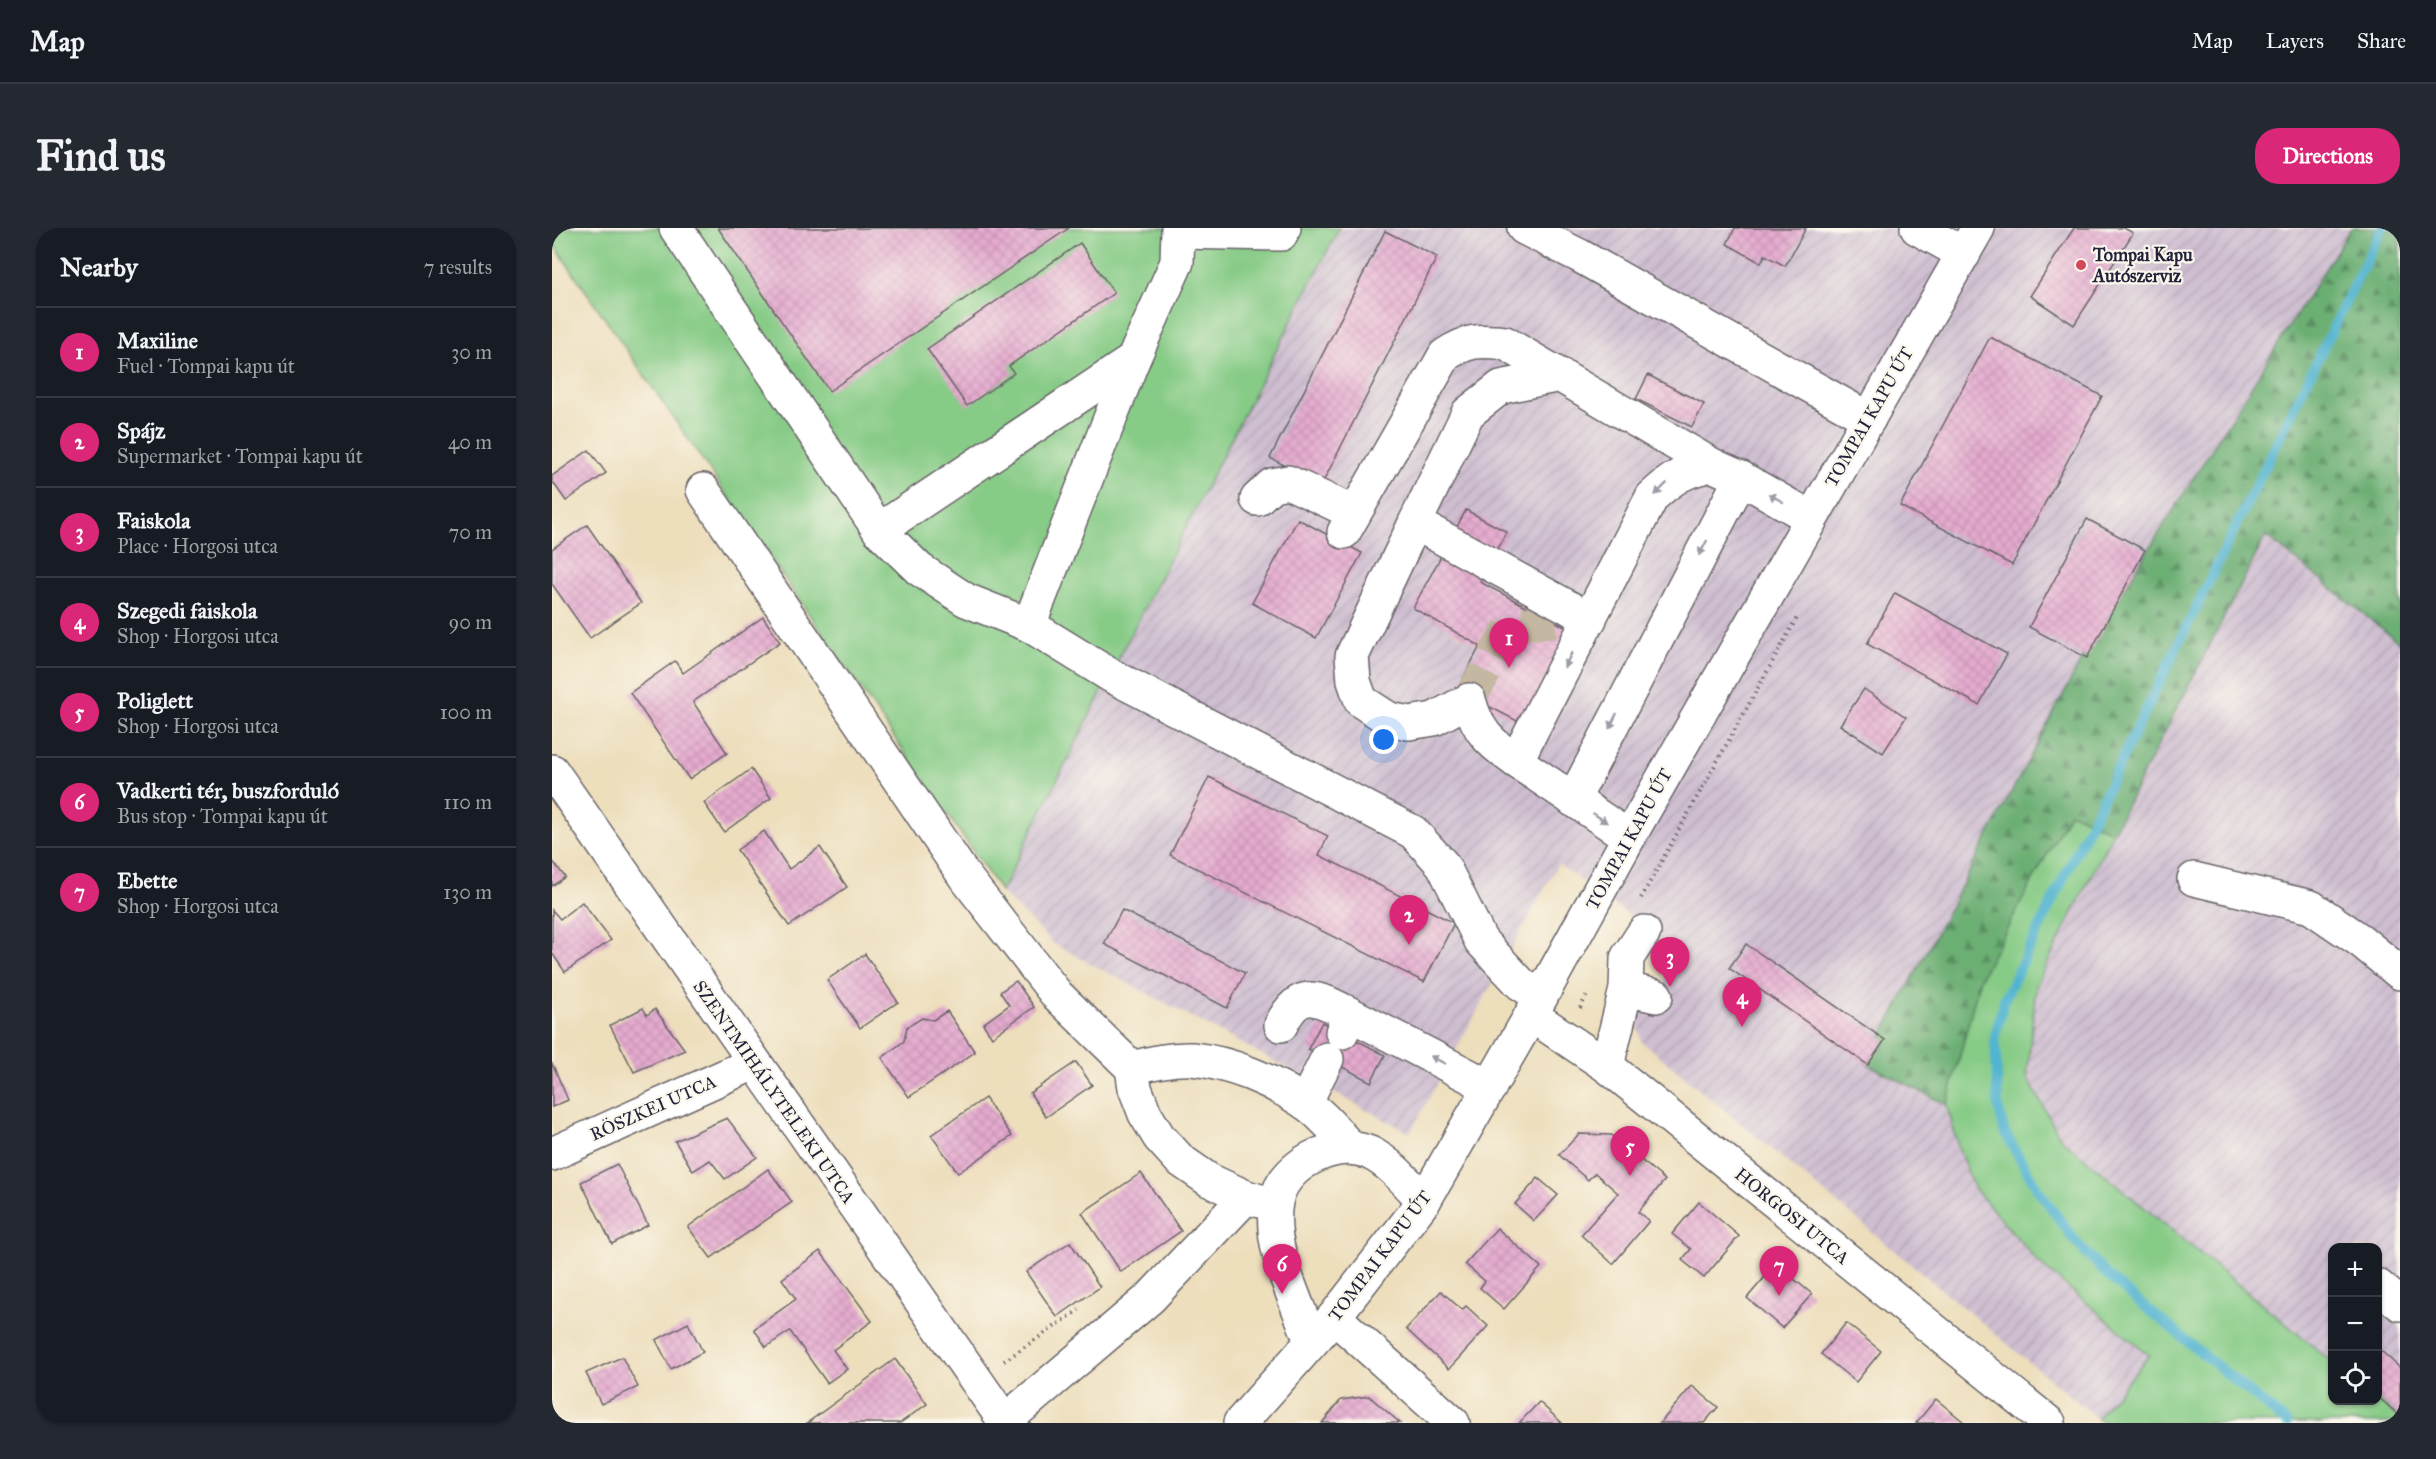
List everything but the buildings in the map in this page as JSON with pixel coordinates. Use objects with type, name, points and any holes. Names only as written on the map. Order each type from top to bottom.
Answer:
[{"type":"street","name":"HORGOSI UTCA","points":[[676,228],[879,530],[919,569],[966,600],[1029,625],[1110,675],[1413,832],[1443,865],[1481,941],[1521,984],[1536,1006],[2043,1421]]},
{"type":"street","points":[[1029,625],[1133,360],[1177,262],[1178,230],[1281,234],[1284,228]]},
{"type":"street","points":[[1524,228],[1580,256],[1869,419]]},
{"type":"street","points":[[1917,228],[1971,241]]},
{"type":"street","name":"TOMPAI KAPU ÚT","points":[[1240,1423],[1334,1317],[1424,1202],[1629,837],[1971,241]]},
{"type":"street","points":[[1257,499],[1272,485],[1288,482],[1349,523],[1445,355],[1461,345],[1479,340],[1505,343],[1811,518]]},
{"type":"street","points":[[879,530],[1133,360]]},
{"type":"street","points":[[1505,754],[1480,731],[1469,700],[1434,719],[1409,723],[1389,719],[1361,700],[1354,681],[1352,656],[1468,413],[1501,387],[1560,375]]},
{"type":"street","points":[[1505,754],[1590,619],[1652,498],[1692,468],[1727,471]]},
{"type":"street","points":[[1573,800],[1727,471]]},
{"type":"street","points":[[703,489],[965,877],[1058,995],[1132,1068],[1135,1088],[1145,1114],[1159,1137],[1180,1160],[1209,1180],[1261,1201],[1275,1228],[1277,1246],[1311,1342]]},
{"type":"street","points":[[1415,523],[1590,619]]},
{"type":"street","points":[[1556,622],[1590,619]]},
{"type":"street","points":[[1434,719],[1505,754],[1629,837]]},
{"type":"street","name":"SZENTMIHÁLYTELEKI UTCA","points":[[552,771],[998,1420]]},
{"type":"street","points":[[2194,879],[2311,907],[2361,941],[2400,973]]},
{"type":"street","points":[[1607,1066],[1641,992],[1627,958],[1644,932]]},
{"type":"street","points":[[1281,1025],[1288,1009],[1304,998],[1319,998],[1340,1035],[1490,1087]]},
{"type":"street","points":[[1305,1103],[1340,1035]]},
{"type":"street","points":[[1132,1068],[1159,1061],[1191,1059],[1265,1079],[1305,1103],[1325,1120],[1351,1148]]},
{"type":"street","name":"RÖSZKEI UTCA","points":[[552,1154],[754,1063]]},
{"type":"street","points":[[998,1420],[1150,1298],[1261,1201],[1279,1190],[1286,1179],[1300,1166],[1333,1149],[1351,1148],[1368,1152],[1389,1164],[1424,1202]]},
{"type":"street","points":[[2382,1289],[2400,1304]]},
{"type":"street","points":[[1334,1317],[1453,1423]]},
{"type":"shaded area","points":[[552,228],[2351,228],[2096,633],[1868,1064],[1947,1105],[1959,1150],[1974,1188],[2040,1264],[2149,1355],[2097,1418],[1641,1041],[1637,1017],[1678,963],[1637,921],[1558,864],[1410,1133],[1054,944],[1001,892],[552,242]],"holes":[[[1480,582],[1571,630],[1457,690],[1480,646],[1453,632]]]},
{"type":"shaded area","points":[[2267,535],[2400,643],[2400,1419],[2382,1403],[2382,1243],[2328,1243],[2328,1359],[2061,1139],[2026,1077],[2036,986]]},
{"type":"green space","points":[[552,228],[1339,228],[1001,892],[552,242]]},
{"type":"green space","points":[[2351,228],[2400,228],[2400,643],[2266,536],[2113,832],[2070,812],[1980,978],[1947,1105],[1867,1064],[2096,633]]},
{"type":"green space","points":[[2070,812],[2113,832],[2036,986],[2027,1077],[2061,1139],[2328,1359],[2328,1405],[2382,1403],[2400,1419],[2400,1423],[2104,1423],[2097,1418],[2149,1355],[2040,1264],[1974,1188],[1959,1150],[1947,1105],[1980,978]]},
{"type":"waterway","points":[[2287,1423],[2110,1278],[2076,1242],[2038,1190],[2004,1131],[1998,1105],[1995,1036],[2004,1000],[2382,228]]},
{"type":"tunnel","points":[[1469,700],[1512,624],[1556,622]]},
{"type":"place","name":"Tompai Kapu Autószerviz","points":[[2081,265]]},
{"type":"place","name":"Maxiline","points":[[1509,668]]},
{"type":"place","name":"Spájz","points":[[1409,945]]},
{"type":"place","name":"Faiskola","points":[[1670,987]]},
{"type":"place","name":"Szegedi faiskola","points":[[1742,1027]]},
{"type":"place","name":"Poliglett","points":[[1630,1176]]},
{"type":"place","name":"Vadkerti tér, buszforduló","points":[[1282,1294]]},
{"type":"place","name":"Ebette","points":[[1779,1296]]}]
